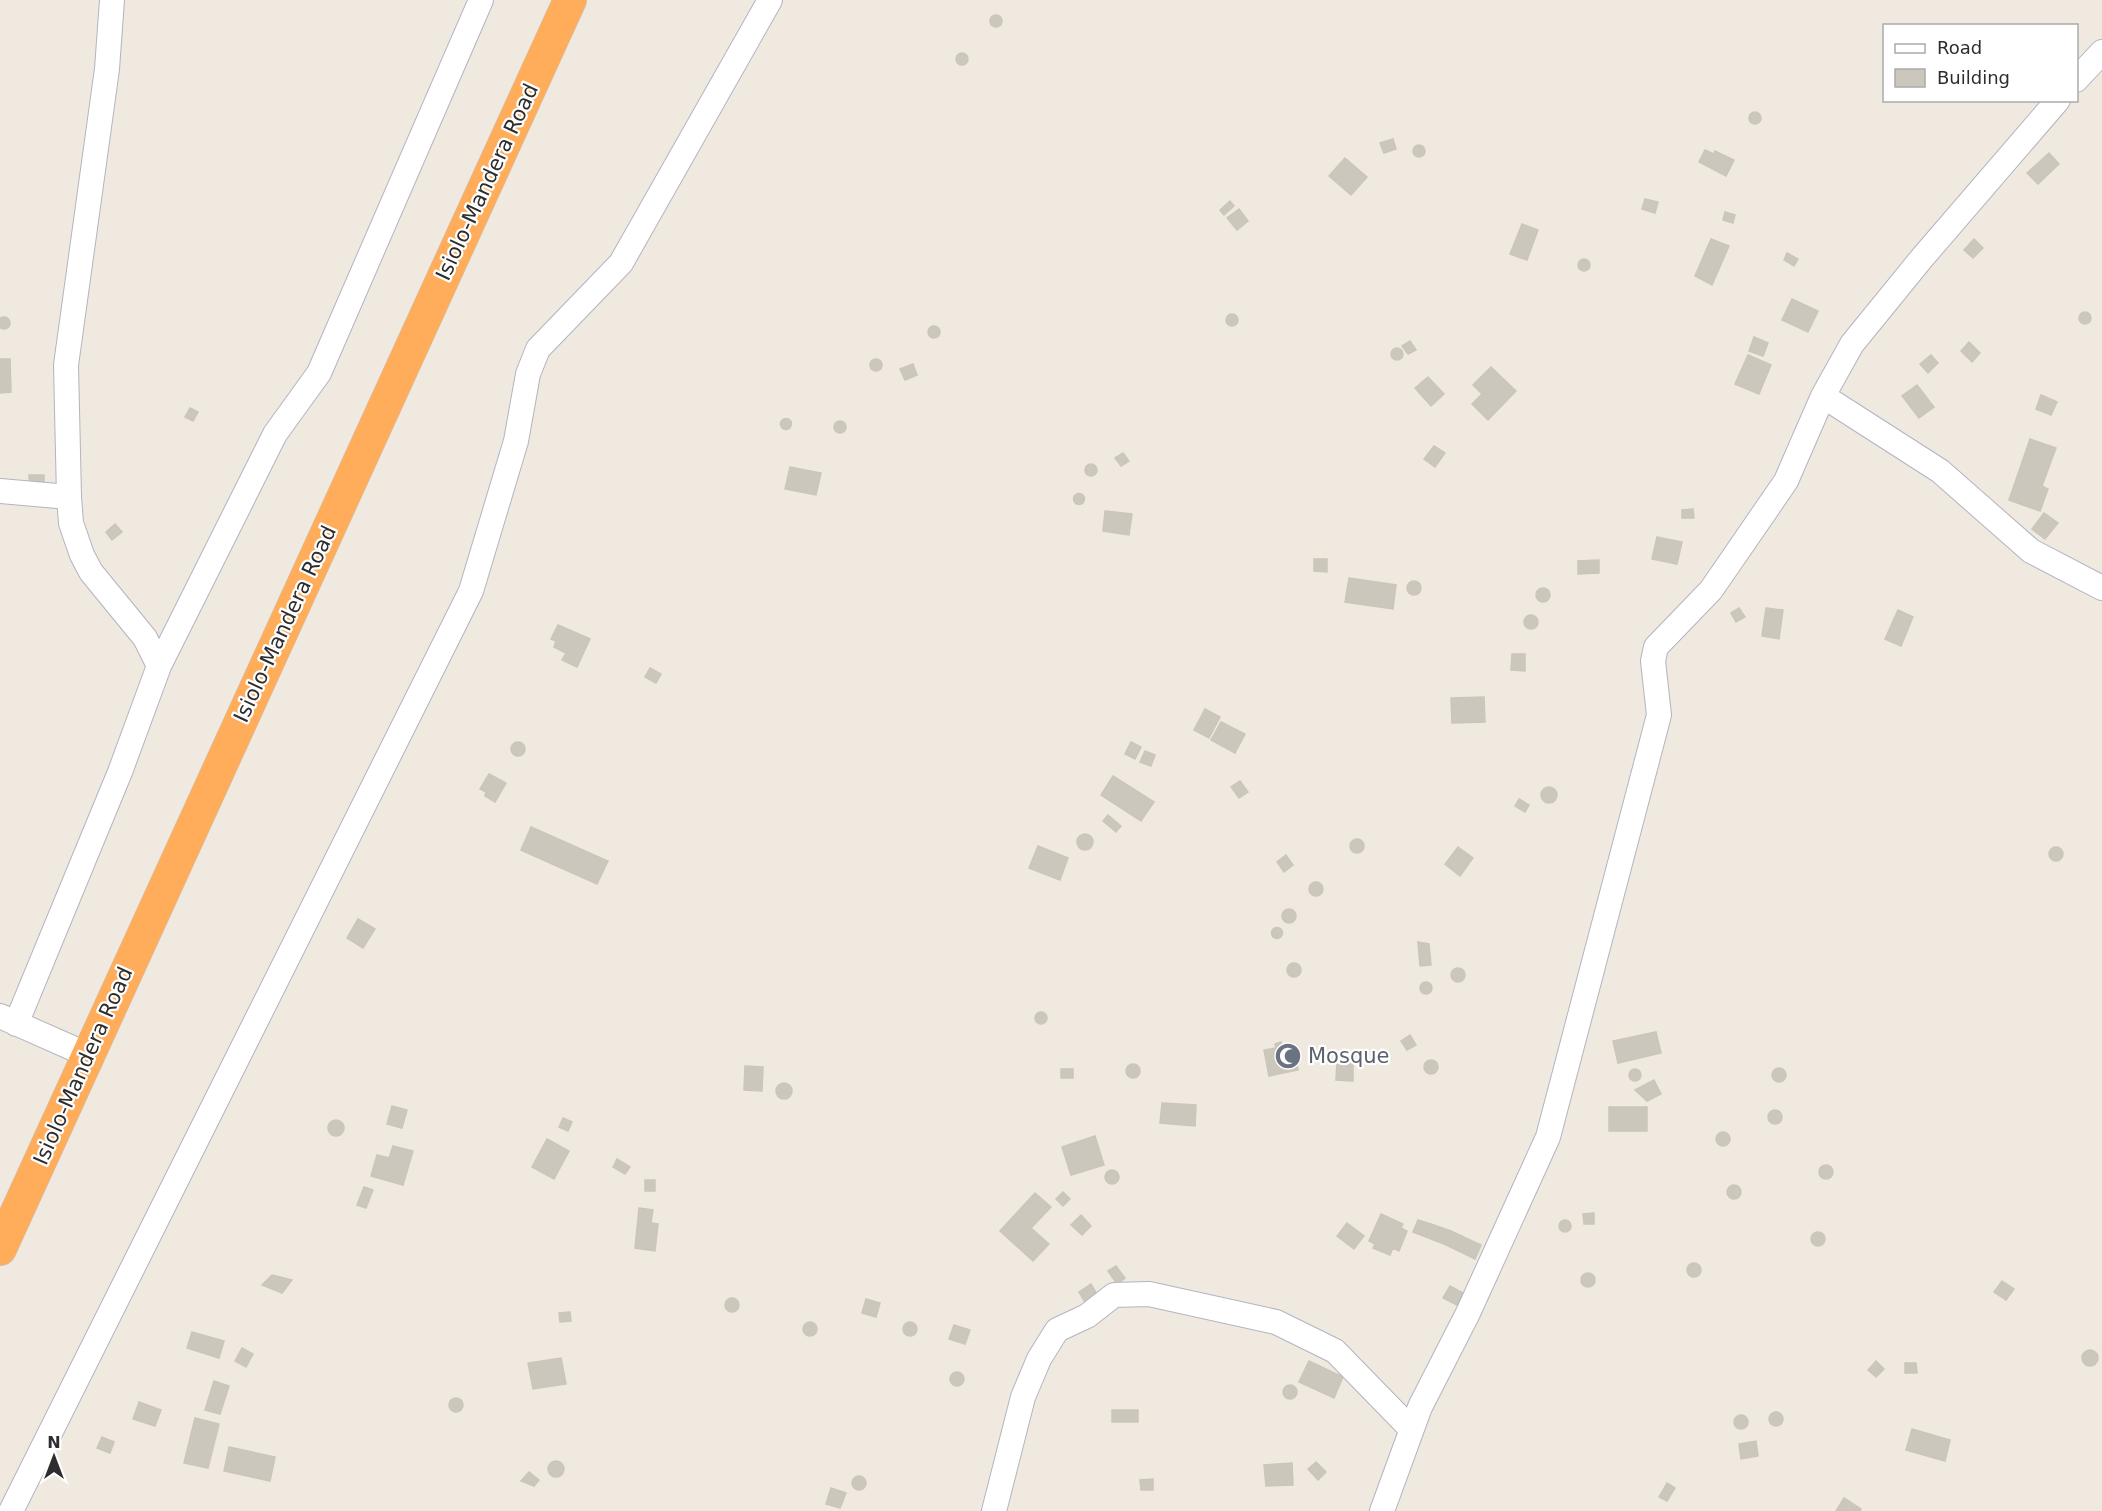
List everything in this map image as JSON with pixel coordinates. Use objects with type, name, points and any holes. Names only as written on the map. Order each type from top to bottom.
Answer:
[{"type":"highway","name":"Isiolo-Mandera Road","points":[[0,1249],[570,0]]},
{"type":"street","points":[[112,0],[107,69],[66,366],[69,497],[72,523],[82,555],[91,572],[145,638],[159,666]]},
{"type":"street","points":[[88,1055],[8,1020],[120,772],[159,666],[275,434],[319,373],[481,0]]},
{"type":"street","points":[[11,1511],[471,591],[516,441],[531,361],[538,349],[621,263],[770,0]]},
{"type":"street","points":[[2078,78],[2102,52]]},
{"type":"street","points":[[1382,1511],[1420,1407],[1468,1313],[1548,1137],[1659,715],[1653,662],[1656,647],[1711,590],[1786,481],[1823,396],[1859,336],[1922,258],[2056,102]]},
{"type":"street","points":[[1823,396],[1940,471],[2031,551],[2102,588]]},
{"type":"street","points":[[0,490],[69,497]]},
{"type":"street","points":[[994,1511],[1023,1397],[1039,1359],[1057,1330],[1087,1316],[1114,1295],[1149,1294],[1276,1322],[1335,1351],[1412,1429]]},
{"type":"building","points":[[998,15],[1002,21],[998,27],[994,27],[990,19]]},
{"type":"building","points":[[964,53],[968,59],[964,65],[960,65],[956,57]]},
{"type":"building","points":[[1757,112],[1761,118],[1757,124],[1753,124],[1749,116]]},
{"type":"building","points":[[1393,139],[1396,149],[1384,153],[1380,143]]},
{"type":"building","points":[[1421,145],[1425,151],[1421,157],[1417,157],[1413,149]]},
{"type":"building","points":[[1705,150],[1714,154],[1715,151],[1734,160],[1726,176],[1699,162]]},
{"type":"building","points":[[2049,153],[2059,164],[2038,184],[2027,173]]},
{"type":"building","points":[[1345,158],[1367,177],[1351,195],[1329,176]]},
{"type":"building","points":[[1645,199],[1658,202],[1655,213],[1642,209]]},
{"type":"building","points":[[1230,201],[1234,206],[1224,215],[1220,210]]},
{"type":"building","points":[[1239,209],[1248,221],[1237,230],[1227,218]]},
{"type":"building","points":[[1725,212],[1735,215],[1733,223],[1723,220]]},
{"type":"building","points":[[1522,224],[1538,230],[1527,260],[1510,254]]},
{"type":"building","points":[[1711,239],[1729,246],[1712,285],[1695,276]]},
{"type":"building","points":[[1974,239],[1983,248],[1973,258],[1964,250]]},
{"type":"building","points":[[1787,253],[1798,259],[1794,266],[1784,260]]},
{"type":"building","points":[[1586,259],[1590,265],[1586,271],[1582,271],[1578,263]]},
{"type":"building","points":[[1792,299],[1818,311],[1808,332],[1782,320]]},
{"type":"building","points":[[2087,312],[2091,318],[2087,324],[2083,324],[2079,316]]},
{"type":"building","points":[[1234,314],[1238,320],[1234,326],[1230,326],[1226,318]]},
{"type":"building","points":[[2,317],[10,321],[6,329],[-1,326],[-1,320]]},
{"type":"building","points":[[936,326],[940,332],[936,338],[932,338],[928,330]]},
{"type":"building","points":[[1754,337],[1768,343],[1763,356],[1749,351]]},
{"type":"building","points":[[1410,341],[1416,350],[1408,354],[1402,346]]},
{"type":"building","points":[[1969,342],[1980,353],[1972,362],[1961,351]]},
{"type":"building","points":[[1399,348],[1403,354],[1399,360],[1395,360],[1391,352]]},
{"type":"building","points":[[1748,355],[1771,365],[1759,394],[1735,384]]},
{"type":"building","points":[[1931,355],[1938,363],[1928,373],[1920,364]]},
{"type":"building","points":[[0,359],[10,359],[11,392],[0,393]]},
{"type":"building","points":[[878,359],[882,365],[878,371],[874,371],[870,363]]},
{"type":"building","points":[[913,364],[917,375],[905,380],[900,369]]},
{"type":"building","points":[[1491,367],[1516,391],[1488,420],[1472,404],[1482,394],[1473,385]]},
{"type":"building","points":[[1428,377],[1444,394],[1431,406],[1415,388]]},
{"type":"building","points":[[1917,385],[1934,407],[1919,418],[1902,396]]},
{"type":"building","points":[[2041,395],[2057,402],[2051,415],[2036,409]]},
{"type":"building","points":[[190,408],[198,412],[193,421],[185,417]]},
{"type":"building","points":[[786,418],[792,424],[786,430],[780,424]]},
{"type":"building","points":[[842,421],[846,427],[842,433],[838,433],[834,425]]},
{"type":"building","points":[[2030,439],[2056,448],[2042,486],[2048,489],[2040,511],[2009,500]]},
{"type":"building","points":[[1434,446],[1445,453],[1435,467],[1424,459]]},
{"type":"building","points":[[1123,453],[1129,461],[1121,466],[1115,458]]},
{"type":"building","points":[[1093,464],[1097,470],[1093,476],[1089,476],[1085,468]]},
{"type":"building","points":[[790,467],[821,473],[816,495],[785,489]]},
{"type":"building","points":[[29,475],[44,475],[44,489],[30,490]]},
{"type":"building","points":[[1079,493],[1085,499],[1079,505],[1073,499]]},
{"type":"building","points":[[1693,509],[1694,518],[1682,518],[1682,510]]},
{"type":"building","points":[[1105,511],[1132,514],[1129,535],[1103,531]]},
{"type":"building","points":[[2044,513],[2058,523],[2045,539],[2032,529]]},
{"type":"building","points":[[115,524],[122,532],[112,540],[106,532]]},
{"type":"building","points":[[1657,537],[1682,542],[1677,564],[1652,559]]},
{"type":"building","points":[[1314,559],[1327,559],[1327,572],[1314,571]]},
{"type":"building","points":[[1599,560],[1599,573],[1578,574],[1578,561]]},
{"type":"building","points":[[1349,578],[1396,585],[1393,609],[1345,602]]},
{"type":"building","points":[[1414,581],[1419,583],[1421,588],[1419,593],[1414,595],[1409,593],[1407,588],[1409,583]]},
{"type":"building","points":[[1543,588],[1548,590],[1550,595],[1548,600],[1543,602],[1538,600],[1536,595],[1538,590]]},
{"type":"building","points":[[1739,608],[1745,617],[1736,622],[1731,613]]},
{"type":"building","points":[[1766,608],[1783,610],[1779,639],[1762,636]]},
{"type":"building","points":[[1898,610],[1913,617],[1901,646],[1885,639]]},
{"type":"building","points":[[1531,615],[1536,617],[1538,622],[1536,627],[1531,629],[1526,627],[1524,622],[1526,617]]},
{"type":"building","points":[[558,625],[590,639],[577,667],[562,660],[566,653],[554,647],[556,641],[551,639]]},
{"type":"building","points":[[1512,654],[1525,654],[1525,671],[1511,670]]},
{"type":"building","points":[[650,668],[661,674],[656,683],[645,677]]},
{"type":"building","points":[[1484,697],[1485,722],[1452,723],[1451,698]]},
{"type":"building","points":[[1205,709],[1220,717],[1209,738],[1194,730]]},
{"type":"building","points":[[1221,722],[1245,734],[1235,753],[1211,740]]},
{"type":"building","points":[[518,742],[523,744],[525,749],[523,754],[518,756],[513,754],[511,749],[513,744]]},
{"type":"building","points":[[1131,742],[1141,747],[1135,759],[1125,754]]},
{"type":"building","points":[[1145,751],[1155,755],[1151,766],[1140,762]]},
{"type":"building","points":[[489,774],[506,783],[495,802],[485,796],[486,792],[480,789]]},
{"type":"building","points":[[1113,776],[1154,802],[1141,821],[1101,795]]},
{"type":"building","points":[[1240,781],[1248,792],[1239,798],[1231,787]]},
{"type":"building","points":[[1549,787],[1555,789],[1557,795],[1555,801],[1549,803],[1543,801],[1541,795],[1543,789]]},
{"type":"building","points":[[1519,799],[1529,805],[1525,812],[1515,806]]},
{"type":"building","points":[[1108,815],[1121,826],[1116,832],[1103,821]]},
{"type":"building","points":[[531,827],[608,861],[597,884],[521,850]]},
{"type":"building","points":[[1085,834],[1091,836],[1093,842],[1091,848],[1085,850],[1079,848],[1077,842],[1079,836]]},
{"type":"building","points":[[1357,839],[1362,841],[1364,846],[1362,851],[1357,853],[1352,851],[1350,846],[1352,841]]},
{"type":"building","points":[[1038,846],[1068,858],[1060,880],[1029,868]]},
{"type":"building","points":[[1458,847],[1473,858],[1460,876],[1445,864]]},
{"type":"building","points":[[2056,847],[2061,849],[2063,854],[2061,859],[2056,861],[2051,859],[2049,854],[2051,849]]},
{"type":"building","points":[[1286,855],[1293,865],[1284,872],[1277,862]]},
{"type":"building","points":[[1316,882],[1321,884],[1323,889],[1321,894],[1316,896],[1311,894],[1309,889],[1311,884]]},
{"type":"building","points":[[1289,909],[1294,911],[1296,916],[1294,921],[1289,923],[1284,921],[1282,916],[1284,911]]},
{"type":"building","points":[[358,919],[375,929],[363,948],[347,938]]},
{"type":"building","points":[[1277,928],[1281,929],[1281,937],[1277,938],[1273,937],[1272,933],[1273,929]]},
{"type":"building","points":[[1418,942],[1429,944],[1431,965],[1420,966]]},
{"type":"building","points":[[1294,963],[1299,965],[1301,970],[1299,975],[1294,977],[1289,975],[1287,970],[1289,965]]},
{"type":"building","points":[[1458,968],[1463,970],[1465,975],[1463,980],[1458,982],[1453,980],[1451,975],[1453,970]]},
{"type":"building","points":[[1428,982],[1432,988],[1428,994],[1424,994],[1420,986]]},
{"type":"building","points":[[1043,1012],[1047,1018],[1043,1024],[1039,1024],[1035,1016]]},
{"type":"building","points":[[1656,1032],[1661,1053],[1618,1063],[1613,1041]]},
{"type":"building","points":[[1410,1035],[1416,1045],[1407,1050],[1401,1041]]},
{"type":"building","points":[[1281,1042],[1282,1047],[1293,1045],[1298,1070],[1269,1076],[1264,1050],[1276,1048],[1275,1044]]},
{"type":"building","points":[[1431,1060],[1436,1062],[1438,1067],[1436,1072],[1431,1074],[1426,1072],[1424,1067],[1426,1062]]},
{"type":"building","points":[[1337,1062],[1353,1063],[1353,1081],[1336,1080]]},
{"type":"building","points":[[1133,1064],[1138,1066],[1140,1071],[1138,1076],[1133,1078],[1128,1076],[1126,1071],[1128,1066]]},
{"type":"building","points":[[745,1066],[763,1067],[762,1091],[744,1090]]},
{"type":"building","points":[[1779,1068],[1784,1070],[1786,1075],[1784,1080],[1779,1082],[1774,1080],[1772,1075],[1774,1070]]},
{"type":"building","points":[[1061,1069],[1073,1069],[1073,1078],[1061,1078]]},
{"type":"building","points":[[1637,1069],[1641,1075],[1637,1081],[1633,1081],[1629,1073]]},
{"type":"building","points":[[1654,1080],[1661,1094],[1647,1101],[1635,1090]]},
{"type":"building","points":[[781,1083],[787,1083],[792,1091],[790,1097],[781,1099],[776,1094],[776,1088]]},
{"type":"building","points":[[1162,1103],[1196,1105],[1195,1126],[1160,1123]]},
{"type":"building","points":[[392,1106],[407,1110],[402,1128],[387,1124]]},
{"type":"building","points":[[1609,1107],[1647,1107],[1647,1131],[1609,1131]]},
{"type":"building","points":[[1775,1110],[1780,1112],[1782,1117],[1780,1122],[1775,1124],[1770,1122],[1768,1117],[1770,1112]]},
{"type":"building","points":[[563,1118],[572,1122],[568,1131],[559,1127]]},
{"type":"building","points":[[336,1120],[342,1122],[344,1128],[342,1134],[336,1136],[330,1134],[328,1128],[330,1122]]},
{"type":"building","points":[[1723,1132],[1728,1134],[1730,1139],[1728,1144],[1723,1146],[1718,1144],[1716,1139],[1718,1134]]},
{"type":"building","points":[[1095,1136],[1104,1165],[1071,1175],[1062,1147]]},
{"type":"building","points":[[547,1139],[569,1151],[554,1179],[532,1167]]},
{"type":"building","points":[[393,1146],[413,1151],[403,1185],[371,1176],[377,1155],[389,1158]]},
{"type":"building","points":[[617,1159],[630,1167],[625,1174],[613,1167]]},
{"type":"building","points":[[1826,1165],[1831,1167],[1833,1172],[1831,1177],[1826,1179],[1821,1177],[1819,1172],[1821,1167]]},
{"type":"building","points":[[1112,1170],[1117,1172],[1119,1177],[1117,1182],[1112,1184],[1107,1182],[1105,1177],[1107,1172]]},
{"type":"building","points":[[645,1180],[655,1180],[655,1191],[645,1191]]},
{"type":"building","points":[[1734,1185],[1739,1187],[1741,1192],[1739,1197],[1734,1199],[1729,1197],[1727,1192],[1729,1187]]},
{"type":"building","points":[[364,1187],[373,1190],[366,1208],[357,1205]]},
{"type":"building","points":[[1063,1192],[1070,1199],[1063,1206],[1056,1199]]},
{"type":"building","points":[[1035,1193],[1051,1207],[1031,1228],[1049,1244],[1033,1261],[1000,1231]]},
{"type":"building","points":[[639,1208],[653,1210],[651,1223],[658,1224],[655,1251],[635,1248]]},
{"type":"building","points":[[1594,1213],[1594,1224],[1584,1224],[1583,1214]]},
{"type":"building","points":[[1381,1214],[1403,1224],[1401,1228],[1407,1231],[1399,1251],[1393,1248],[1390,1255],[1373,1248],[1375,1244],[1369,1241]]},
{"type":"building","points":[[1081,1215],[1091,1226],[1082,1235],[1071,1225]]},
{"type":"building","points":[[1418,1220],[1431,1224],[1426,1237],[1413,1232]]},
{"type":"building","points":[[1565,1220],[1571,1226],[1565,1232],[1559,1226]]},
{"type":"building","points":[[1347,1223],[1364,1236],[1354,1249],[1337,1236]]},
{"type":"building","points":[[1431,1224],[1451,1231],[1444,1244],[1426,1237]]},
{"type":"building","points":[[1451,1231],[1481,1245],[1475,1259],[1444,1244]]},
{"type":"building","points":[[1818,1232],[1823,1234],[1825,1239],[1823,1244],[1818,1246],[1813,1244],[1811,1239],[1813,1234]]},
{"type":"building","points":[[1694,1263],[1699,1265],[1701,1270],[1699,1275],[1694,1277],[1689,1275],[1687,1270],[1689,1265]]},
{"type":"building","points":[[1116,1266],[1125,1278],[1117,1284],[1108,1271]]},
{"type":"building","points":[[1588,1273],[1593,1275],[1595,1280],[1593,1285],[1588,1287],[1583,1285],[1581,1280],[1583,1275]]},
{"type":"building","points":[[272,1275],[292,1280],[282,1293],[262,1285]]},
{"type":"building","points":[[2002,1281],[2014,1289],[2006,1300],[1994,1292]]},
{"type":"building","points":[[1091,1284],[1098,1296],[1086,1304],[1079,1292]]},
{"type":"building","points":[[1450,1286],[1463,1293],[1457,1305],[1443,1298]]},
{"type":"building","points":[[732,1298],[737,1300],[739,1305],[737,1310],[732,1312],[727,1310],[725,1305],[727,1300]]},
{"type":"building","points":[[866,1299],[880,1303],[876,1317],[862,1313]]},
{"type":"building","points":[[570,1312],[571,1321],[560,1322],[559,1313]]},
{"type":"building","points":[[810,1322],[815,1324],[817,1329],[815,1334],[810,1336],[805,1334],[803,1329],[805,1324]]},
{"type":"building","points":[[910,1322],[915,1324],[917,1329],[915,1334],[910,1336],[905,1334],[903,1329],[905,1324]]},
{"type":"building","points":[[954,1325],[970,1330],[965,1344],[949,1339]]},
{"type":"building","points":[[192,1332],[224,1341],[219,1358],[187,1348]]},
{"type":"building","points":[[242,1348],[253,1354],[246,1367],[235,1361]]},
{"type":"building","points":[[2090,1350],[2096,1352],[2098,1358],[2096,1364],[2090,1366],[2084,1364],[2082,1358],[2084,1352]]},
{"type":"building","points":[[561,1358],[566,1384],[533,1389],[528,1363]]},
{"type":"building","points":[[1309,1361],[1343,1377],[1334,1398],[1299,1382]]},
{"type":"building","points":[[1876,1361],[1884,1369],[1876,1377],[1868,1370]]},
{"type":"building","points":[[1905,1363],[1916,1363],[1917,1373],[1905,1373]]},
{"type":"building","points":[[957,1372],[962,1374],[964,1379],[962,1384],[957,1386],[952,1384],[950,1379],[952,1374]]},
{"type":"building","points":[[214,1381],[229,1386],[220,1414],[205,1410]]},
{"type":"building","points":[[1290,1385],[1295,1387],[1297,1392],[1295,1397],[1290,1399],[1285,1397],[1283,1392],[1285,1387]]},
{"type":"building","points":[[456,1398],[461,1400],[463,1405],[461,1410],[456,1412],[451,1410],[449,1405],[451,1400]]},
{"type":"building","points":[[139,1402],[161,1410],[155,1426],[133,1419]]},
{"type":"building","points":[[1112,1410],[1138,1410],[1138,1422],[1112,1422]]},
{"type":"building","points":[[1776,1412],[1781,1414],[1783,1419],[1781,1424],[1776,1426],[1771,1424],[1769,1419],[1771,1414]]},
{"type":"building","points":[[1741,1415],[1746,1417],[1748,1422],[1746,1427],[1741,1429],[1736,1427],[1734,1422],[1736,1417]]},
{"type":"building","points":[[195,1418],[219,1424],[208,1468],[184,1463]]},
{"type":"building","points":[[1912,1429],[1950,1440],[1945,1461],[1906,1450]]},
{"type":"building","points":[[102,1437],[114,1442],[110,1453],[97,1448]]},
{"type":"building","points":[[1756,1441],[1758,1456],[1741,1459],[1739,1444]]},
{"type":"building","points":[[229,1447],[275,1457],[270,1481],[224,1471]]},
{"type":"building","points":[[556,1461],[562,1463],[564,1469],[562,1475],[556,1477],[550,1475],[548,1469],[550,1463]]},
{"type":"building","points":[[1316,1462],[1326,1472],[1318,1480],[1308,1469]]},
{"type":"building","points":[[1292,1463],[1293,1485],[1266,1486],[1264,1465]]},
{"type":"building","points":[[529,1472],[539,1480],[534,1486],[521,1481]]},
{"type":"building","points":[[859,1476],[864,1478],[866,1483],[864,1488],[859,1490],[854,1488],[852,1483],[854,1478]]},
{"type":"building","points":[[1153,1479],[1153,1490],[1141,1490],[1140,1480]]},
{"type":"building","points":[[1667,1483],[1675,1488],[1667,1501],[1659,1497]]},
{"type":"building","points":[[831,1488],[846,1493],[840,1508],[826,1504]]},
{"type":"building","points":[[1844,1498],[1861,1509],[1860,1511],[1836,1511]]},
{"type":"place","name":"Mosque","points":[[1288,1056]]}]
